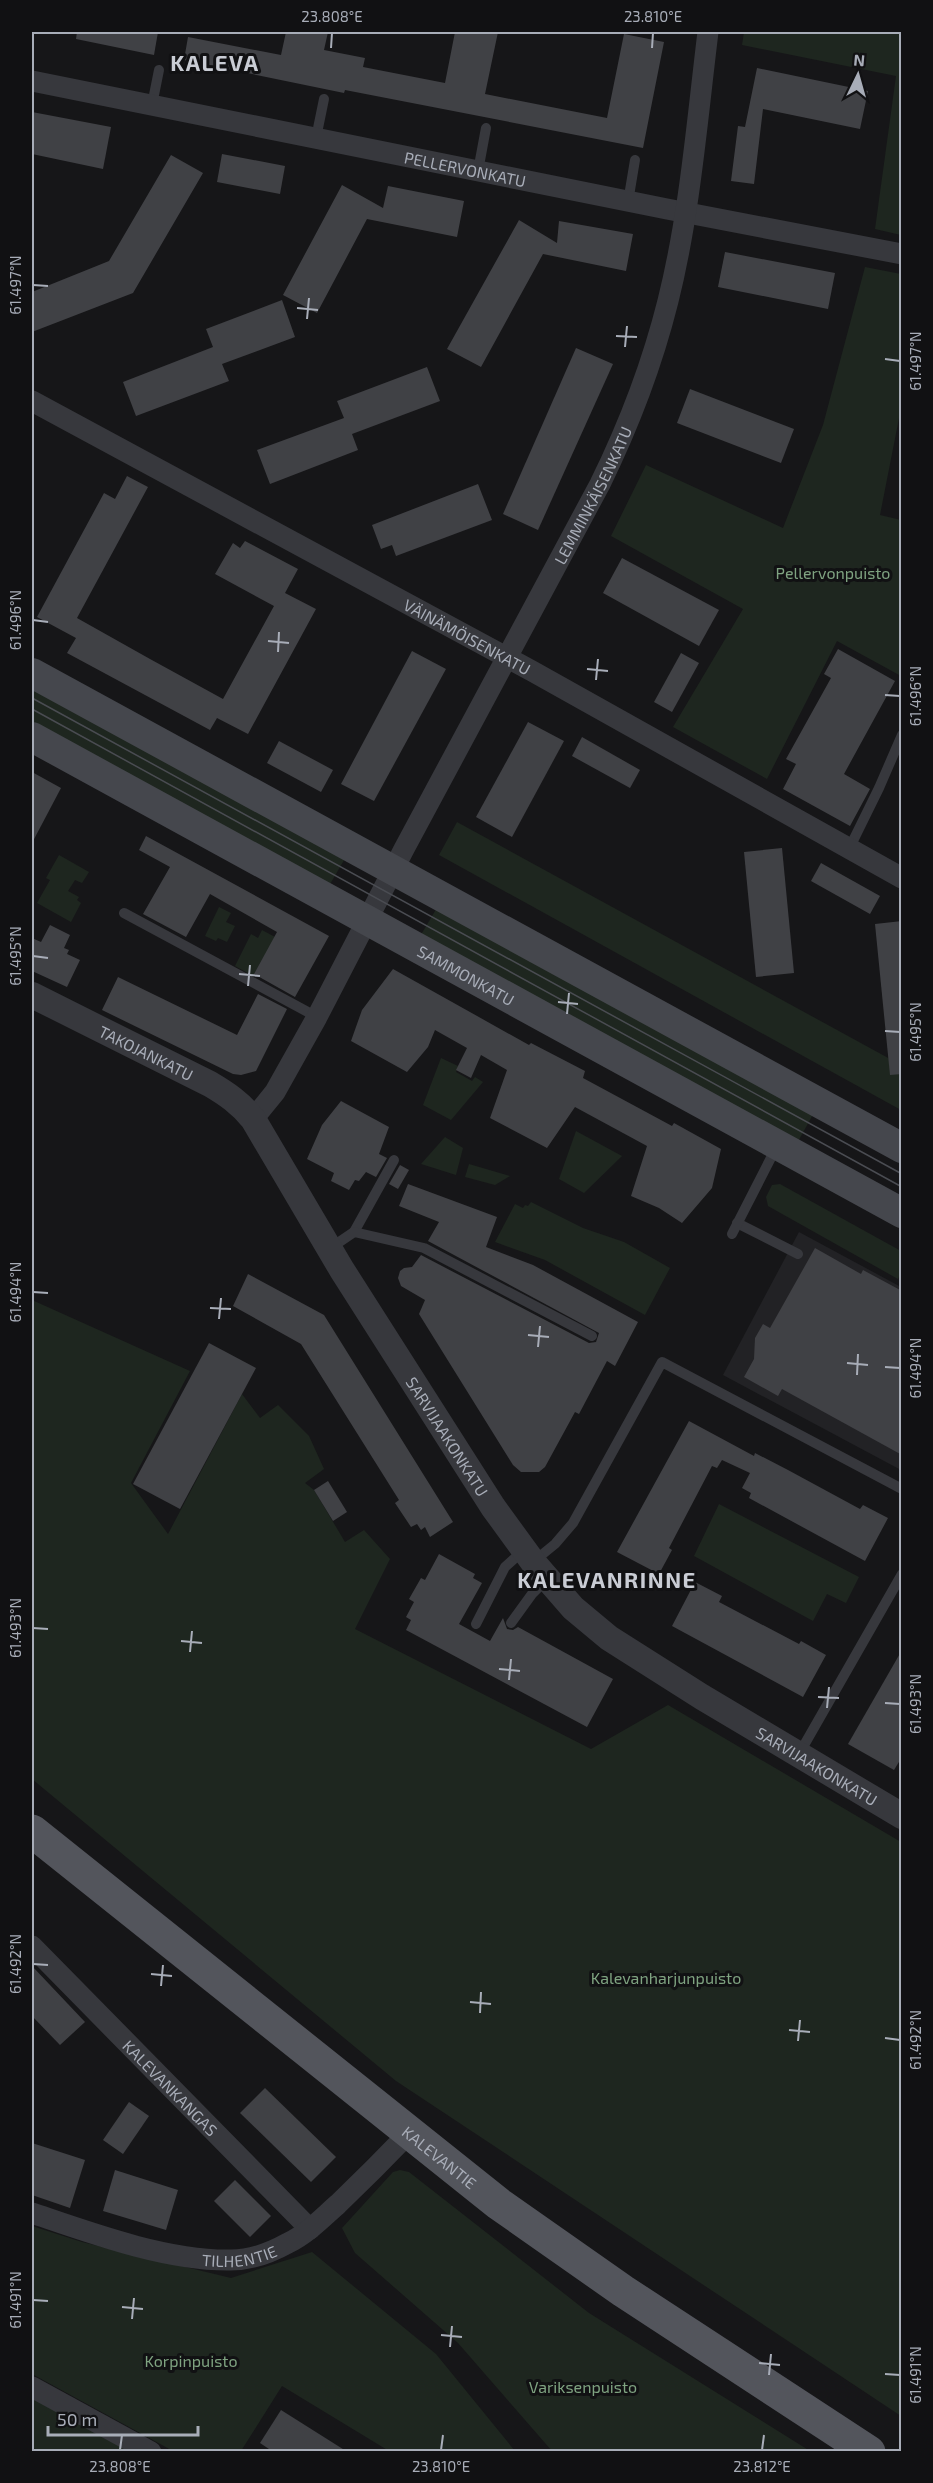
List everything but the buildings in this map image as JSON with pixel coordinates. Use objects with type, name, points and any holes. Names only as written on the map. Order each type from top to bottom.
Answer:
[{"type":"main road","points":[[32,673],[902,1148]]},
{"type":"main road","name":"SAMMONKATU","points":[[32,737],[902,1213]]},
{"type":"main road","name":"KALEVANTIE","points":[[33,1834],[499,2204],[624,2292],[869,2451]]},
{"type":"street","name":"LEMMINKÄISENKATU","points":[[369,921],[393,871],[600,484],[624,434],[664,318],[686,213],[708,32]]},
{"type":"street","name":"PELLERVONKATU","points":[[32,81],[628,202],[902,254]]},
{"type":"street","name":"VÄINÄMÖISENKATU","points":[[32,401],[507,658],[902,878]]},
{"type":"street","points":[[253,1119],[275,1092],[369,921]]},
{"type":"street","name":"TAKOJANKATU","points":[[32,995],[210,1084],[236,1100],[253,1119]]},
{"type":"street","name":"SARVIJAAKONKATU","points":[[253,1119],[329,1249],[493,1507],[535,1563],[573,1608],[609,1638],[798,1755],[902,1816]]},
{"type":"street","name":"KALEVANKANGAS","points":[[32,1946],[310,2229]]},
{"type":"street","name":"TILHENTIE","points":[[32,2213],[96,2235],[156,2250],[228,2260],[261,2254],[288,2243],[310,2229],[409,2133]]},
{"type":"street","points":[[32,2387],[151,2451]]},
{"type":"lane","points":[[152,105],[159,70]]},
{"type":"lane","points":[[316,138],[324,99]]},
{"type":"lane","points":[[478,171],[486,128]]},
{"type":"lane","points":[[628,202],[635,160]]},
{"type":"lane","points":[[849,849],[902,735]]},
{"type":"lane","points":[[124,913],[317,1017]]},
{"type":"lane","points":[[778,1145],[735,1229],[798,1254]]},
{"type":"lane","points":[[329,1249],[354,1232],[394,1160]]},
{"type":"lane","points":[[354,1232],[424,1248],[592,1336]]},
{"type":"lane","points":[[476,1624],[505,1568],[535,1563],[573,1523],[662,1362],[902,1489]]},
{"type":"lane","points":[[511,1623],[532,1594],[535,1563]]},
{"type":"lane","points":[[798,1755],[902,1574]]},
{"type":"shaded area","points":[[799,1232],[901,1287],[901,1470],[723,1375]]},
{"type":"green space","points":[[744,32],[901,32],[901,235],[875,229],[896,76],[742,45]]},
{"type":"green space","name":"Pellervonpuisto","points":[[865,267],[901,274],[901,408],[880,515],[901,520],[901,676],[837,641],[767,779],[673,727],[743,609],[611,536],[646,465],[783,528],[823,425]]},
{"type":"green space","points":[[32,681],[347,855],[329,886],[32,728]]},
{"type":"green space","points":[[457,822],[901,1065],[901,1110],[439,855]]},
{"type":"green space","points":[[59,855],[89,872],[82,883],[75,880],[68,891],[79,897],[77,900],[81,903],[71,922],[37,903],[50,880],[46,878]]},
{"type":"green space","points":[[438,906],[816,1109],[795,1147],[419,938]]},
{"type":"green space","points":[[219,907],[231,913],[226,922],[235,926],[227,942],[218,938],[216,941],[205,936]]},
{"type":"green space","points":[[262,930],[275,937],[253,976],[235,966],[251,934],[258,938]]},
{"type":"green space","points":[[441,1058],[458,1066],[456,1072],[472,1081],[475,1077],[483,1082],[451,1120],[423,1105]]},
{"type":"green space","points":[[576,1131],[622,1156],[584,1193],[559,1179]]},
{"type":"green space","points":[[445,1137],[463,1148],[456,1175],[421,1164]]},
{"type":"green space","points":[[469,1164],[510,1176],[495,1185],[465,1177]]},
{"type":"green space","points":[[780,1184],[901,1251],[901,1272],[898,1279],[768,1206],[766,1197],[772,1185]]},
{"type":"green space","points":[[531,1202],[583,1228],[624,1242],[670,1268],[645,1315],[545,1260],[495,1242],[515,1204],[523,1208]]},
{"type":"green space","name":"Kalevanharjunpuisto","points":[[32,1300],[190,1371],[131,1483],[168,1534],[242,1394],[260,1418],[278,1405],[309,1436],[324,1469],[305,1483],[314,1490],[345,1542],[364,1530],[390,1559],[355,1629],[591,1749],[668,1705],[901,1842],[901,2416],[396,2081],[32,1779]]},
{"type":"green space","points":[[719,1504],[859,1577],[846,1603],[827,1594],[813,1621],[694,1556]]},
{"type":"green space","name":"Variksenpuisto","points":[[400,2170],[409,2172],[589,2313],[810,2451],[552,2451],[458,2343],[355,2253],[342,2228],[393,2172]]},
{"type":"green space","name":"Korpinpuisto","points":[[32,2226],[82,2242],[231,2278],[312,2252],[436,2354],[515,2451],[389,2451],[282,2386],[241,2451],[173,2451],[32,2374]]},
{"type":"green space","points":[[32,2394],[137,2451],[46,2452],[32,2448]]},
{"type":"tram line","points":[[32,698],[902,1174]]},
{"type":"tram line","points":[[32,709],[902,1187]]},
{"type":"district","name":"KALEVA","points":[[215,62]]},
{"type":"district","name":"KALEVANRINNE","points":[[607,1579]]}]
